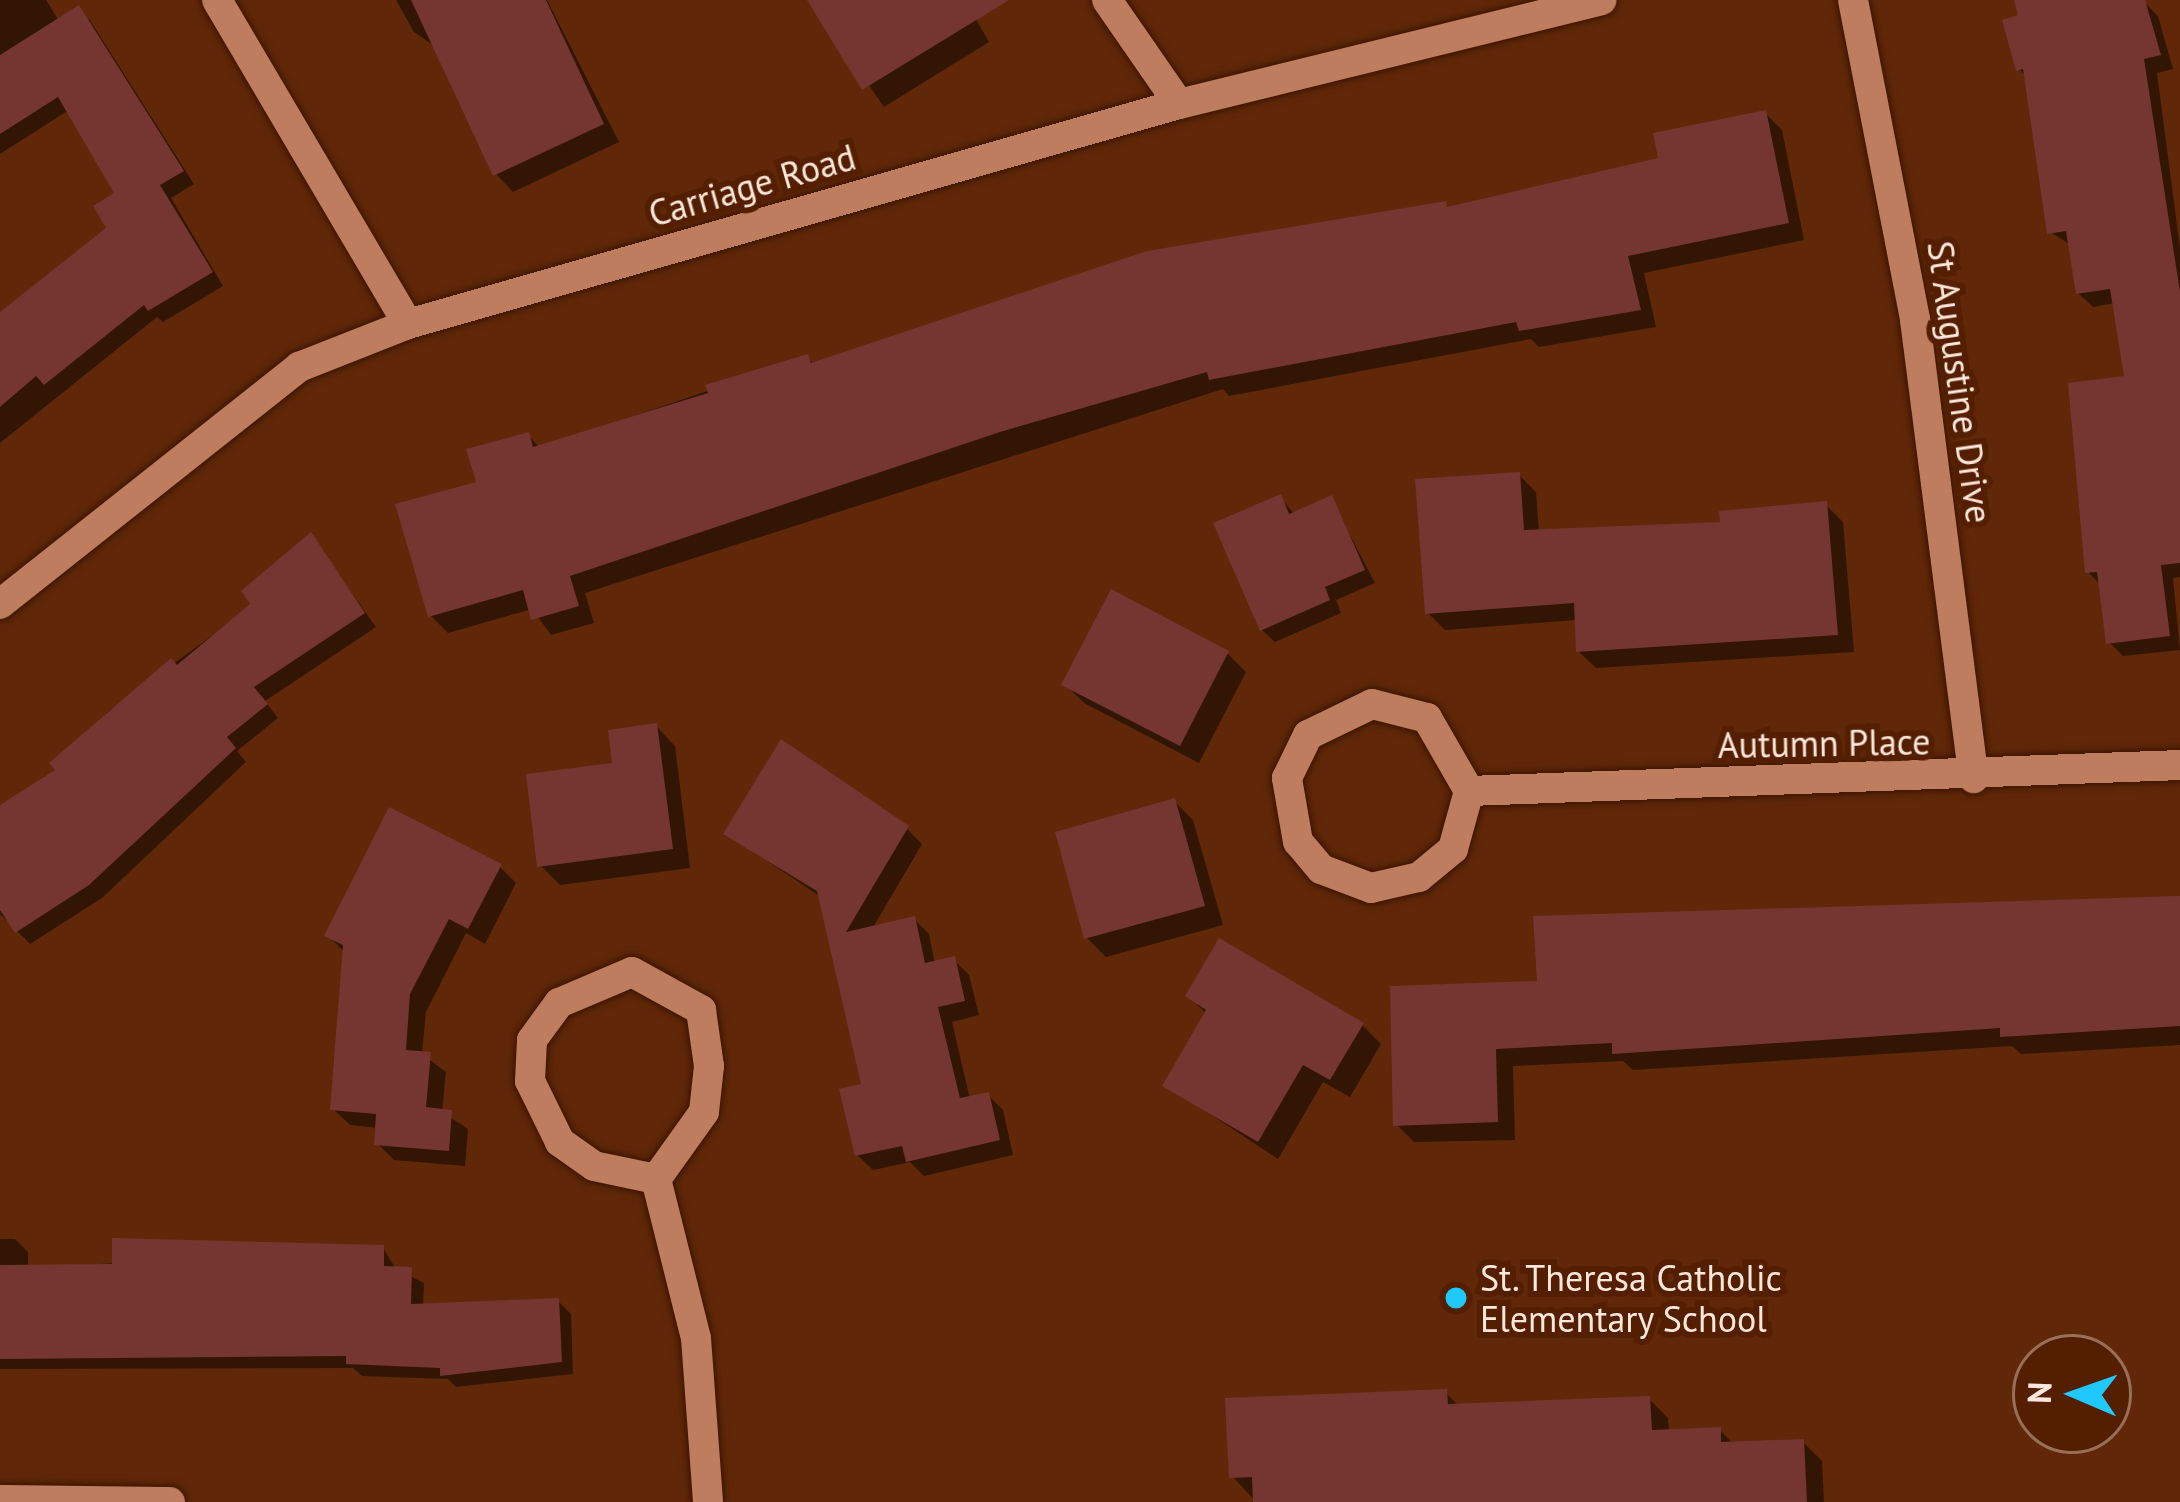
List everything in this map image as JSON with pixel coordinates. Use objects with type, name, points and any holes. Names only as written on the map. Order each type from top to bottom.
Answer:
[{"type":"street","points":[[217,0],[408,324]]},
{"type":"street","points":[[1108,0],[1179,104]]},
{"type":"street","name":"Carriage Road","points":[[0,604],[299,367],[408,324],[1179,104],[1601,0]]},
{"type":"street","name":"St Augustine Drive","points":[[1853,0],[1915,320],[1974,778]]},
{"type":"street","points":[[1372,704],[1427,718],[1469,791],[1453,849],[1419,878],[1371,888],[1321,868],[1298,842],[1287,778],[1308,735],[1372,704]]},
{"type":"street","name":"Autumn Place","points":[[1469,791],[1974,778],[2180,765]]},
{"type":"street","points":[[656,1179],[594,1166],[560,1142],[530,1081],[532,1040],[559,1003],[632,972],[701,1010],[710,1066],[704,1112],[656,1179],[696,1338],[708,1502]]},
{"type":"street","points":[[6,1501],[170,1502]]},
{"type":"building","points":[[411,0],[546,0],[604,124],[493,176]]},
{"type":"building","points":[[807,0],[1009,0],[862,90]]},
{"type":"building","points":[[2014,0],[2145,0],[2161,55],[2144,59],[2180,292],[2180,563],[2161,565],[2170,636],[2106,644],[2097,572],[2085,573],[2068,383],[2124,376],[2110,289],[2076,294],[2066,231],[2047,234],[2023,69],[2016,71],[2002,20],[2018,15]]},
{"type":"building","points":[[79,5],[184,171],[160,185],[213,272],[148,311],[144,305],[44,385],[36,376],[0,407],[0,312],[106,228],[93,206],[114,193],[58,97],[0,134],[0,55]]},
{"type":"building","points":[[1766,110],[1789,223],[1628,256],[1641,310],[1519,331],[1516,322],[1209,380],[1207,372],[1000,432],[570,576],[579,606],[531,620],[523,590],[428,617],[395,504],[476,482],[466,449],[529,432],[533,447],[708,393],[705,385],[808,354],[811,363],[1147,251],[1446,201],[1447,207],[1658,158],[1653,133]]},
{"type":"building","points":[[1520,472],[1524,530],[1720,522],[1719,511],[1827,501],[1838,635],[1576,652],[1574,603],[1425,614],[1415,479]]},
{"type":"building","points":[[1281,494],[1289,514],[1332,495],[1365,570],[1325,587],[1330,600],[1260,631],[1213,523]]},
{"type":"building","points":[[311,532],[365,613],[254,687],[268,704],[227,737],[236,748],[89,885],[15,933],[0,910],[0,805],[55,770],[49,763],[171,658],[177,665],[250,604],[241,591]]},
{"type":"building","points":[[1111,589],[1229,651],[1180,746],[1061,685]]},
{"type":"building","points":[[657,723],[673,849],[537,867],[526,774],[612,763],[608,730]]},
{"type":"building","points":[[781,739],[909,826],[846,932],[915,916],[925,963],[955,956],[965,1001],[938,1007],[960,1098],[989,1092],[1000,1140],[906,1162],[902,1146],[855,1156],[839,1089],[861,1084],[817,891],[723,834]]},
{"type":"building","points":[[1175,798],[1205,906],[1084,939],[1055,832]]},
{"type":"building","points":[[389,807],[502,864],[468,929],[449,919],[410,994],[406,1050],[431,1052],[426,1107],[452,1110],[449,1151],[374,1145],[376,1114],[330,1110],[343,945],[324,936]]},
{"type":"building","points":[[2180,896],[2180,1026],[2000,1037],[2000,1028],[1612,1054],[1612,1043],[1496,1049],[1498,1122],[1393,1126],[1390,986],[1537,981],[1533,916]]},
{"type":"building","points":[[1219,938],[1364,1023],[1330,1080],[1303,1065],[1258,1142],[1162,1086],[1206,1010],[1185,996]]},
{"type":"building","points":[[112,1238],[384,1245],[384,1266],[412,1267],[411,1304],[559,1298],[562,1362],[440,1376],[440,1368],[346,1364],[346,1356],[0,1359],[0,1265],[112,1264]]},
{"type":"building","points":[[1447,1389],[1448,1404],[1650,1396],[1652,1430],[1721,1427],[1721,1442],[1804,1439],[1807,1502],[1253,1502],[1252,1477],[1229,1478],[1225,1398]]},
{"type":"place","name":"St. Theresa Catholic Elementary School","points":[[1456,1298]]}]
